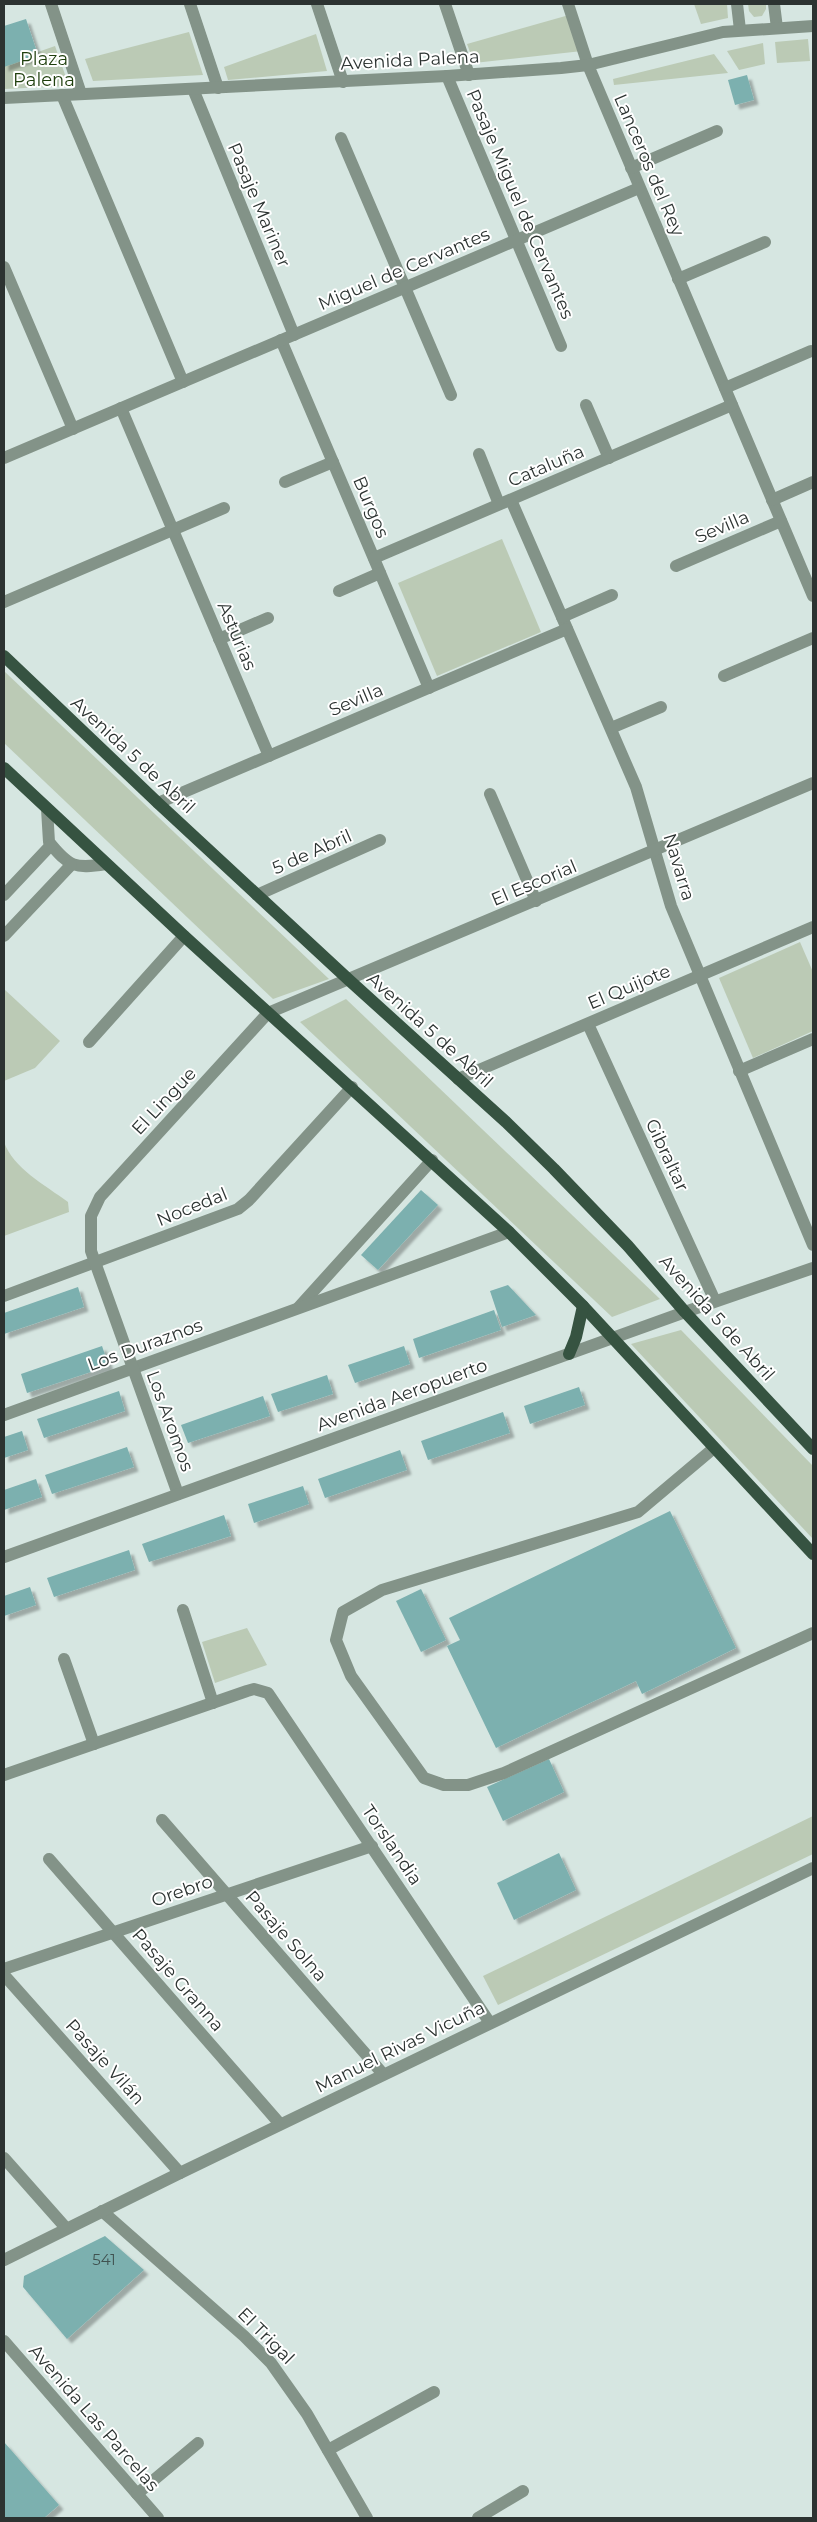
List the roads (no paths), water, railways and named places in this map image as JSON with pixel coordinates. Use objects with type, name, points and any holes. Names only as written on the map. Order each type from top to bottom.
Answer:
[{"type":"main road","name":"Avenida 5 de Abril","points":[[4,656],[257,895],[506,1122],[592,1207],[685,1312],[813,1449]]},
{"type":"main road","points":[[4,768],[268,1014],[352,1087],[509,1232],[583,1306],[813,1554]]},
{"type":"main road","points":[[569,1354],[576,1337],[583,1306]]},
{"type":"street","points":[[51,4],[81,94]]},
{"type":"street","points":[[190,4],[218,88]]},
{"type":"street","points":[[317,4],[343,82]]},
{"type":"street","points":[[445,4],[469,75]]},
{"type":"street","name":"Lanceros del Rey","points":[[568,4],[588,65],[639,188],[781,521],[808,570],[813,596]]},
{"type":"street","points":[[737,4],[740,30]]},
{"type":"street","points":[[774,4],[777,28]]},
{"type":"street","name":"Avenida Palena","points":[[4,98],[469,75],[588,65],[708,35],[740,30],[813,26]]},
{"type":"street","name":"Pasaje Miguel de Cervantes","points":[[447,76],[561,346]]},
{"type":"street","name":"Pasaje Mariner","points":[[193,89],[294,334]]},
{"type":"street","points":[[62,95],[183,382]]},
{"type":"street","points":[[631,168],[717,131]]},
{"type":"street","points":[[341,138],[451,395]]},
{"type":"street","name":"Miguel de Cervantes","points":[[4,458],[639,188]]},
{"type":"street","points":[[678,279],[765,242]]},
{"type":"street","points":[[4,267],[73,429]]},
{"type":"street","name":"Burgos","points":[[281,340],[429,688]]},
{"type":"street","points":[[724,388],[811,351]]},
{"type":"street","points":[[586,405],[609,458]]},
{"type":"street","name":"Cataluña","points":[[374,558],[732,405]]},
{"type":"street","name":"Asturias","points":[[121,408],[269,756]]},
{"type":"street","name":"Navarra","points":[[478,454],[505,502],[565,623],[641,798],[664,885],[699,976],[813,1245]]},
{"type":"street","points":[[285,482],[333,462]]},
{"type":"street","points":[[772,500],[813,482]]},
{"type":"street","points":[[4,602],[224,508]]},
{"type":"street","name":"Sevilla","points":[[676,566],[781,521]]},
{"type":"street","points":[[339,591],[380,573]]},
{"type":"street","name":"Sevilla","points":[[158,803],[429,688],[565,623],[612,595]]},
{"type":"street","points":[[219,639],[268,618]]},
{"type":"street","points":[[724,676],[813,638]]},
{"type":"street","points":[[611,728],[661,707]]},
{"type":"street","name":"El Escorial","points":[[268,1014],[813,783]]},
{"type":"street","points":[[490,794],[536,901]]},
{"type":"street","points":[[47,809],[47,835],[51,845],[72,864],[82,867],[106,864]]},
{"type":"street","name":"5 de Abril","points":[[257,895],[380,840]]},
{"type":"street","points":[[4,895],[51,845]]},
{"type":"street","points":[[4,936],[72,864]]},
{"type":"street","name":"El Quijote","points":[[458,1079],[699,976],[812,931]]},
{"type":"street","points":[[90,1042],[184,936]]},
{"type":"street","name":"El Lingue","points":[[91,1216],[100,1197],[268,1014]]},
{"type":"street","name":"Gibraltar","points":[[588,1024],[715,1301]]},
{"type":"street","points":[[739,1071],[813,1040]]},
{"type":"street","name":"Nocedal","points":[[4,1296],[238,1209],[249,1200],[352,1087]]},
{"type":"street","name":"Los Duraznos","points":[[297,1308],[432,1160]]},
{"type":"street","name":"Los Aromos","points":[[91,1216],[90,1239],[95,1263],[178,1494]]},
{"type":"street","name":"Los Duraznos","points":[[4,1414],[509,1232]]},
{"type":"street","name":"Avenida Aeropuerto","points":[[4,1557],[715,1301],[813,1268]]},
{"type":"street","points":[[714,1448],[638,1512],[382,1590],[343,1612],[336,1640],[351,1676],[424,1778],[444,1785],[468,1785],[504,1773],[813,1633]]},
{"type":"street","points":[[4,1775],[213,1703],[183,1610]]},
{"type":"street","points":[[64,1659],[94,1744]]},
{"type":"street","name":"Torslandia","points":[[213,1703],[247,1691],[262,1690],[273,1697],[490,2023]]},
{"type":"street","name":"Pasaje Solna","points":[[162,1820],[383,2074]]},
{"type":"street","name":"Orebro","points":[[4,1969],[372,1846]]},
{"type":"street","name":"Pasaje Granna","points":[[49,1859],[280,2124]]},
{"type":"street","name":"Manuel Rivas Vicuña","points":[[4,2260],[383,2074],[813,1868]]},
{"type":"street","name":"Pasaje Vilán","points":[[4,1975],[180,2173]]},
{"type":"street","points":[[4,2158],[66,2228]]},
{"type":"street","name":"El Trigal","points":[[102,2211],[244,2336],[271,2363],[290,2388],[367,2518]]},
{"type":"street","name":"Avenida Las Parcelas","points":[[4,2341],[158,2518]]},
{"type":"street","points":[[328,2450],[434,2392]]},
{"type":"street","points":[[137,2494],[198,2443]]},
{"type":"street","points":[[478,2518],[523,2491]]},
{"type":"park label","name":"Plaza Palena","points":[[44,69]]}]
